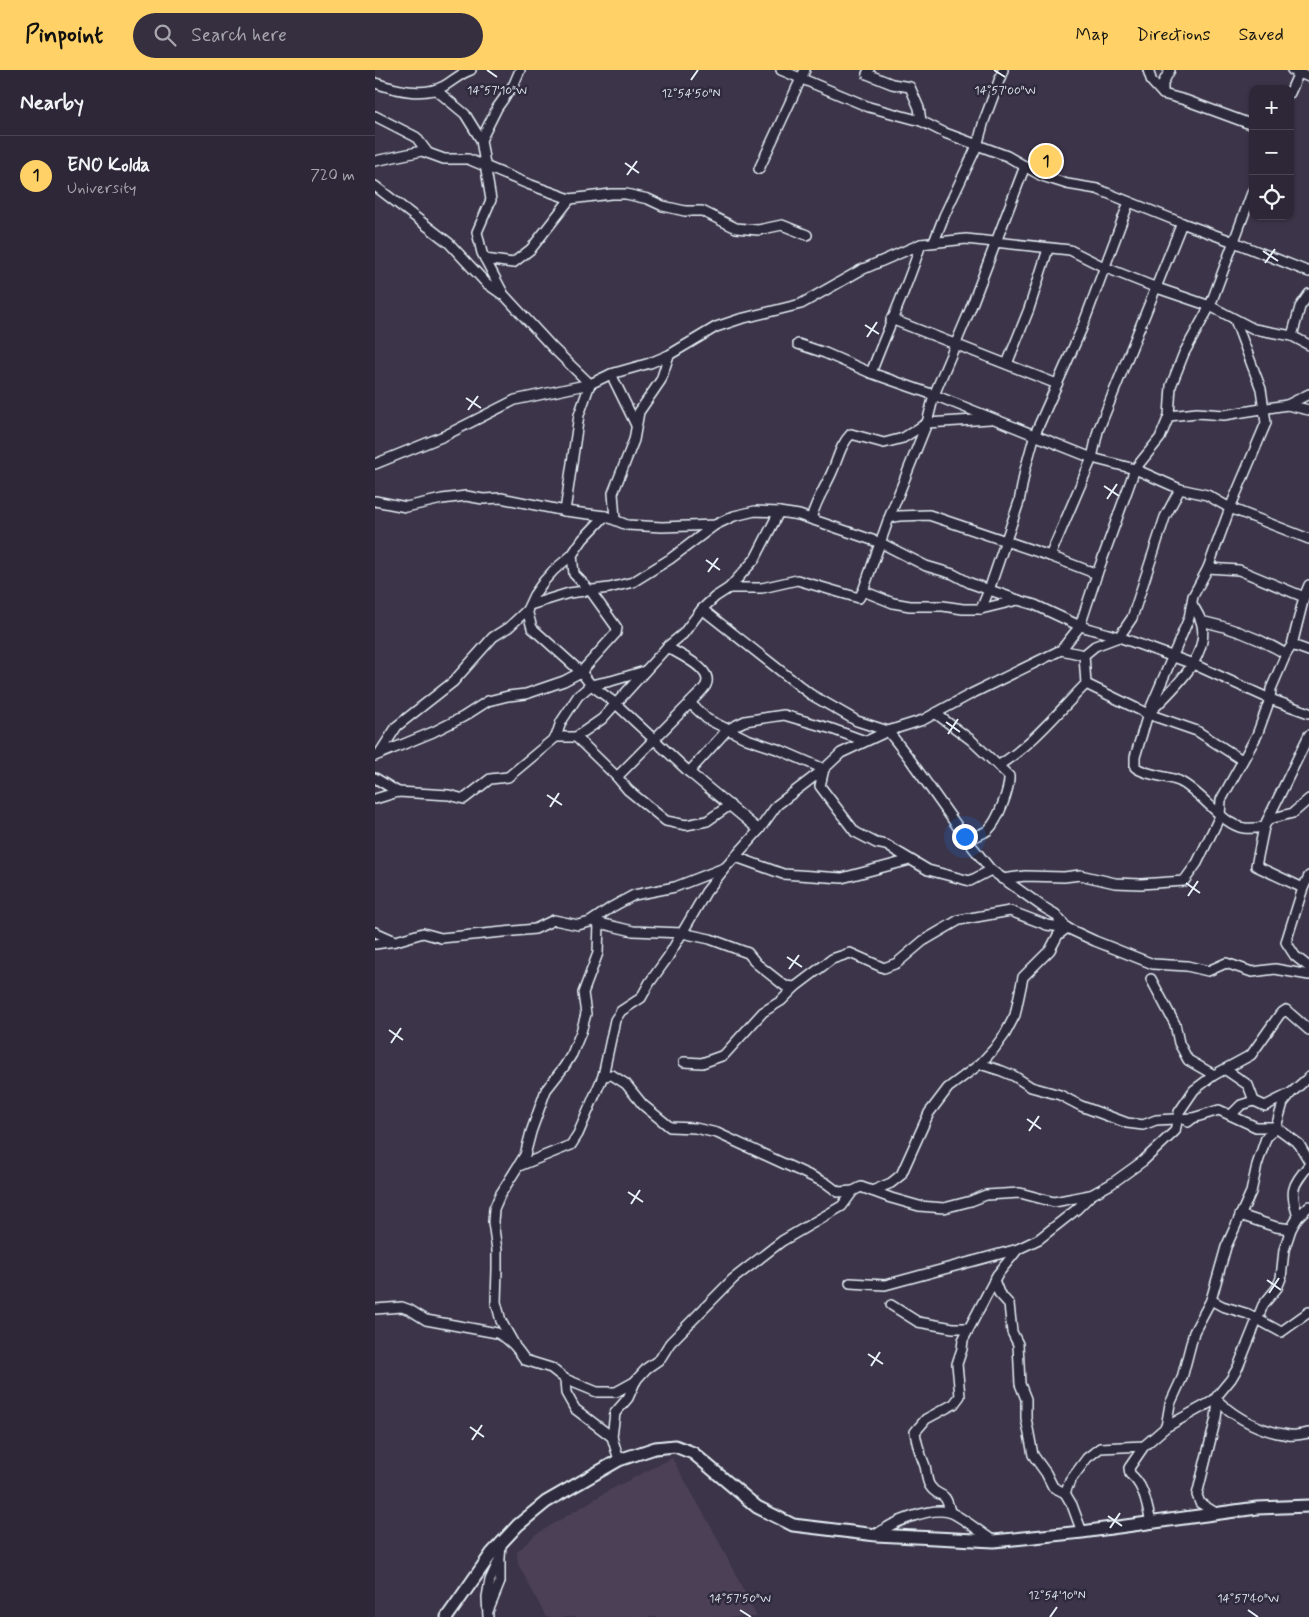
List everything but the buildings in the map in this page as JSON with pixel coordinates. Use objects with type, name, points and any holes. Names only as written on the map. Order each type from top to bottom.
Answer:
[{"type":"main road","points":[[447,1617],[492,1553],[518,1526],[546,1502],[619,1460],[655,1448],[675,1446],[693,1453],[757,1507],[793,1525],[876,1535],[994,1540],[1082,1532],[1257,1508],[1309,1506]]},
{"type":"street","points":[[375,83],[394,89],[422,92],[436,90],[471,70]]},
{"type":"street","points":[[481,140],[497,108],[514,84],[520,70]]},
{"type":"street","points":[[781,70],[803,74],[869,107],[921,121],[977,146],[1007,156],[1042,176],[1067,184],[1097,189],[1309,272]]},
{"type":"street","points":[[869,70],[867,74],[892,84],[910,87],[919,108],[921,121]]},
{"type":"street","points":[[934,242],[944,216],[977,146],[1003,70]]},
{"type":"street","points":[[1147,70],[1152,82],[1163,94],[1185,100],[1249,124]]},
{"type":"street","points":[[1163,94],[1163,83],[1170,70]]},
{"type":"street","points":[[1293,85],[1297,71],[1309,77]]},
{"type":"street","points":[[759,168],[803,74]]},
{"type":"street","points":[[436,90],[465,114],[481,140],[491,200],[477,232],[481,252],[506,297]]},
{"type":"street","points":[[375,116],[416,137],[429,154]]},
{"type":"street","points":[[375,161],[422,151],[444,159],[468,159],[570,199],[627,194],[685,211],[702,211],[736,228],[758,230],[781,225],[807,235]]},
{"type":"street","points":[[729,588],[762,588],[797,580],[859,598],[927,423],[934,395],[997,242],[1025,166]]},
{"type":"street","points":[[375,186],[449,243],[486,283],[506,297],[590,384]]},
{"type":"street","points":[[485,259],[513,263],[531,249],[570,199]]},
{"type":"street","points":[[519,1166],[571,1145],[578,1134],[603,1076],[615,1020],[621,1011],[641,998],[668,957],[706,892],[759,830],[777,805],[824,770],[841,753],[888,731],[923,720],[1061,650],[1080,626],[1135,469],[1159,438],[1169,416],[1171,386],[1184,353],[1210,306],[1249,201]]},
{"type":"street","points":[[981,609],[1019,502],[1035,434],[1081,328],[1129,202]]},
{"type":"street","points":[[1050,556],[1092,458],[1098,431],[1182,223]]},
{"type":"street","points":[[375,464],[444,436],[515,400],[590,384],[611,374],[650,363],[669,355],[716,328],[740,319],[801,304],[861,270],[921,244],[934,242],[966,239],[1070,250],[1104,267],[1210,306],[1254,328],[1292,336],[1309,344]]},
{"type":"street","points":[[871,373],[921,244]]},
{"type":"street","points":[[1007,364],[1029,309],[1048,249]]},
{"type":"street","points":[[1292,336],[1300,308],[1309,294]]},
{"type":"street","points":[[891,319],[1057,384]]},
{"type":"street","points":[[1235,320],[1261,390],[1265,408],[1265,423],[1208,568],[1193,596],[1189,618],[1148,714],[1135,757],[1135,767],[1140,771],[1158,774],[1180,782],[1200,795],[1220,816],[1243,828],[1267,823],[1293,813],[1309,799]]},
{"type":"street","points":[[798,344],[995,418],[1092,458],[1135,469],[1180,490],[1207,495],[1230,508],[1309,539]]},
{"type":"street","points":[[376,756],[397,726],[453,682],[493,637],[509,627],[529,607],[534,595],[544,581],[572,555],[583,539],[610,517],[613,494],[634,440],[639,412],[661,380],[669,355]]},
{"type":"street","points":[[611,374],[636,425]]},
{"type":"street","points":[[565,510],[579,415],[590,384]]},
{"type":"street","points":[[1169,416],[1197,413],[1224,415],[1287,405],[1309,394]]},
{"type":"street","points":[[1287,405],[1309,410]]},
{"type":"street","points":[[811,519],[816,500],[832,472],[844,442],[851,434],[884,443],[903,438],[927,423],[995,418]]},
{"type":"street","points":[[1084,656],[1095,646],[1119,637],[1132,618],[1165,517],[1180,490]]},
{"type":"street","points":[[375,501],[406,507],[466,496],[483,499],[501,498],[610,517],[627,525],[662,527],[715,525]]},
{"type":"street","points":[[529,607],[569,593],[590,591],[633,582],[670,559],[715,525],[734,516],[755,511],[779,512],[811,519],[881,543],[926,566],[953,574],[989,590],[1035,605],[1080,626],[1119,637],[1171,658],[1193,664],[1270,699],[1309,713]]},
{"type":"street","points":[[556,737],[576,737],[602,719],[667,647],[683,634],[702,609],[729,588],[755,559],[779,512]]},
{"type":"street","points":[[889,518],[929,515],[1007,540],[1097,574]]},
{"type":"street","points":[[376,756],[433,732],[463,717],[488,701],[533,691],[564,681],[581,672],[616,633],[617,628],[590,591],[574,574],[572,555]]},
{"type":"street","points":[[1208,568],[1239,570],[1304,597]]},
{"type":"street","points":[[1002,879],[1025,876],[1064,877],[1080,875],[1115,883],[1141,884],[1184,881],[1197,863],[1220,816],[1221,800],[1257,734],[1270,699],[1271,689],[1285,654],[1292,645],[1304,597],[1309,585]]},
{"type":"street","points":[[863,591],[893,603],[910,606],[981,609],[1018,600]]},
{"type":"street","points":[[1148,714],[1175,688],[1193,664],[1203,639],[1201,621],[1192,604]]},
{"type":"street","points":[[529,607],[532,628],[581,672],[591,685],[615,703],[689,772],[759,830]]},
{"type":"street","points":[[702,609],[809,694],[857,721],[888,731],[991,870],[1055,914],[1067,928]]},
{"type":"street","points":[[1201,621],[1274,646],[1285,654]]},
{"type":"street","points":[[1292,645],[1309,651]]},
{"type":"street","points":[[617,777],[706,685],[708,676],[704,670],[667,647]]},
{"type":"street","points":[[1061,650],[1084,656]]},
{"type":"street","points":[[999,765],[1034,736],[1086,684],[1084,656]]},
{"type":"street","points":[[375,799],[398,792],[442,794],[464,799],[490,779],[508,777],[556,737],[561,722],[578,696],[591,685],[647,671]]},
{"type":"street","points":[[1086,684],[1148,714],[1197,731],[1242,760]]},
{"type":"street","points":[[690,703],[707,719],[728,730],[747,739],[780,750],[824,770]]},
{"type":"street","points":[[935,713],[971,740],[1009,776],[1009,783],[999,812],[988,830],[967,840]]},
{"type":"street","points":[[689,772],[728,730],[745,721],[784,715],[865,741]]},
{"type":"street","points":[[1303,888],[1256,866],[1267,823],[1309,735]]},
{"type":"street","points":[[576,737],[628,790],[666,821],[686,825],[707,820],[730,805]]},
{"type":"street","points":[[824,770],[820,786],[855,832],[876,843],[886,845],[928,870],[970,881],[991,870]]},
{"type":"street","points":[[375,778],[398,792]]},
{"type":"street","points":[[736,857],[783,874],[842,878],[910,860]]},
{"type":"street","points":[[595,922],[612,907],[634,895],[675,887],[725,868]]},
{"type":"street","points":[[1309,876],[1303,888],[1286,942],[1295,956],[1309,967]]},
{"type":"street","points":[[684,1062],[702,1063],[725,1056],[763,1012],[832,959],[850,953],[884,968],[897,962],[923,941],[959,920],[1010,911],[1047,925],[1067,928],[1095,942],[1153,964],[1187,966],[1208,971],[1226,963],[1252,972],[1275,969],[1309,975]]},
{"type":"street","points":[[375,944],[396,941],[423,933],[441,938],[535,929],[555,920],[577,925],[595,922],[633,930],[682,932],[710,939],[748,954],[757,964],[785,986],[795,987]]},
{"type":"street","points":[[595,922],[599,953],[583,993],[586,1014],[572,1054],[546,1090],[525,1154],[500,1195],[494,1209],[493,1222],[497,1250],[496,1302],[501,1321],[525,1360],[551,1368],[565,1379],[597,1392],[616,1392],[636,1380],[647,1368],[660,1359],[670,1343],[733,1279],[782,1241],[841,1206],[853,1191]]},
{"type":"street","points":[[872,1191],[891,1183],[901,1175],[926,1120],[941,1095],[980,1064],[1005,1034],[1015,1015],[1023,978],[1050,950],[1058,935],[1067,928]]},
{"type":"street","points":[[375,932],[396,941]]},
{"type":"street","points":[[1151,979],[1175,1024],[1179,1044],[1188,1060],[1214,1076]]},
{"type":"street","points":[[1175,1131],[1179,1112],[1194,1090],[1251,1055],[1280,1014],[1286,1010],[1309,1030]]},
{"type":"street","points":[[980,1064],[1014,1076],[1031,1087],[1060,1095],[1081,1106],[1127,1123],[1143,1125],[1156,1120],[1193,1118],[1219,1110],[1256,1127],[1277,1127],[1299,1144],[1309,1161]]},
{"type":"street","points":[[1225,1070],[1248,1085],[1254,1101]]},
{"type":"street","points":[[603,1076],[612,1075],[626,1084],[643,1105],[670,1127],[695,1128],[717,1133],[826,1183],[838,1192],[853,1191],[861,1187],[919,1206],[944,1208],[986,1195],[1020,1193],[1054,1202],[1091,1195]]},
{"type":"street","points":[[1166,1427],[1170,1404],[1182,1378],[1194,1332],[1211,1300],[1226,1247],[1251,1192],[1266,1138],[1277,1127],[1283,1103],[1309,1077]]},
{"type":"street","points":[[1231,1115],[1241,1105],[1254,1101],[1265,1106],[1291,1093]]},
{"type":"street","points":[[850,1283],[885,1285],[1018,1249],[1039,1239],[1077,1209],[1091,1195],[1143,1162],[1175,1131],[1193,1118]]},
{"type":"street","points":[[1298,1216],[1292,1197],[1295,1183],[1309,1165]]},
{"type":"street","points":[[1151,1522],[1143,1488],[1137,1479],[1130,1474],[1129,1468],[1143,1446],[1166,1427],[1216,1401],[1238,1367],[1263,1305],[1277,1288],[1281,1278],[1284,1250],[1291,1230],[1298,1216],[1309,1206]]},
{"type":"street","points":[[1240,1215],[1291,1230]]},
{"type":"street","points":[[950,1512],[948,1500],[944,1495],[933,1490],[928,1484],[925,1468],[917,1449],[915,1432],[926,1420],[954,1404],[960,1396],[957,1364],[963,1349],[963,1340],[994,1280],[1018,1249]]},
{"type":"street","points":[[994,1280],[999,1294],[1009,1304],[1012,1332],[1018,1344],[1020,1384],[1026,1399],[1026,1418],[1033,1455],[1046,1472],[1053,1487],[1065,1493],[1072,1505],[1082,1532]]},
{"type":"street","points":[[1211,1300],[1222,1306],[1248,1314],[1281,1332],[1309,1312]]},
{"type":"street","points":[[891,1305],[918,1322],[953,1328],[968,1328]]},
{"type":"street","points":[[375,1309],[402,1307],[426,1320],[497,1333],[514,1344]]},
{"type":"street","points":[[565,1379],[566,1393],[575,1409],[613,1437]]},
{"type":"street","points":[[619,1460],[613,1437],[615,1413],[628,1398],[636,1380]]},
{"type":"street","points":[[1216,1401],[1243,1421],[1290,1436],[1309,1433]]},
{"type":"street","points":[[1216,1401],[1216,1418],[1197,1495],[1200,1503],[1216,1513]]},
{"type":"street","points":[[1065,1493],[1070,1480],[1087,1458],[1100,1448],[1143,1446]]},
{"type":"street","points":[[876,1535],[886,1527],[930,1512],[950,1512],[994,1540]]},
{"type":"street","points":[[488,1614],[500,1582],[501,1544]]},
{"type":"shaded area","points":[[672,1458],[713,1530],[757,1617],[546,1617],[518,1564],[517,1552],[535,1535],[608,1491]]},
{"type":"place","name":"ENO Kolda","points":[[1046,161]]}]
